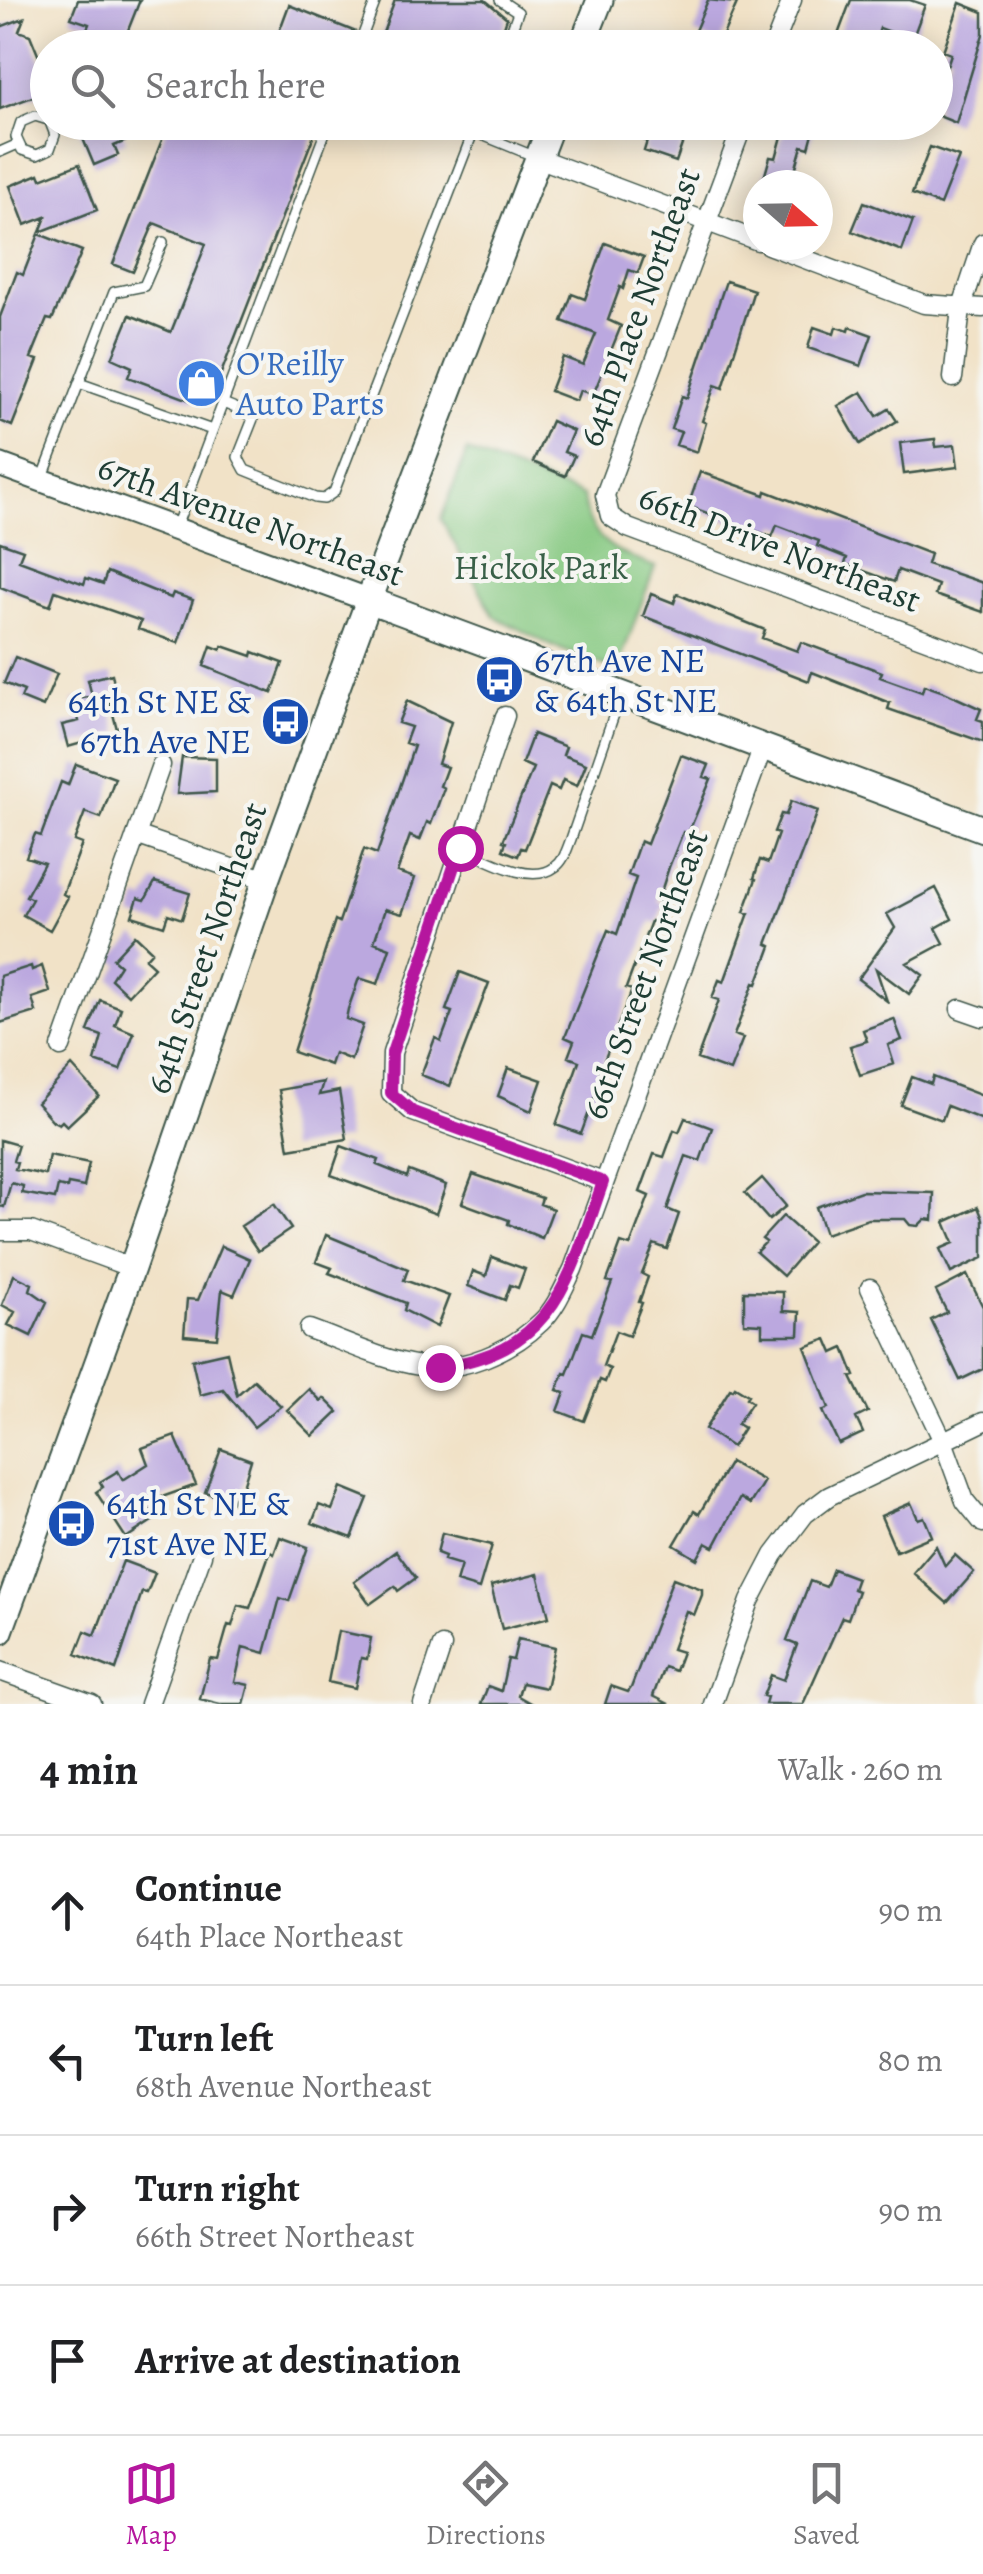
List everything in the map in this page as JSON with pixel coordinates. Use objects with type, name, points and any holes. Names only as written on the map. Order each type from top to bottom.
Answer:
[{"type":"main road","points":[[588,30],[600,0]]},
{"type":"main road","name":"64th Street Northeast","points":[[0,1631],[368,600],[545,140]]},
{"type":"main road","name":"67th Avenue Northeast","points":[[368,600],[983,829]]},
{"type":"street","points":[[780,30],[792,0]]},
{"type":"street","name":"64th Place Northeast","points":[[610,516],[605,494],[737,140]]},
{"type":"street","points":[[538,158],[743,235]]},
{"type":"street","points":[[954,378],[961,309],[983,243]]},
{"type":"street","points":[[808,260],[924,304],[983,308]]},
{"type":"street","name":"67th Avenue Northeast","points":[[0,465],[368,600]]},
{"type":"street","name":"66th Drive Northeast","points":[[610,516],[628,528],[983,660]]},
{"type":"street","points":[[506,716],[392,1053],[391,1093],[413,1112],[603,1182]]},
{"type":"street","name":"66th Street Northeast","points":[[309,1329],[422,1366],[459,1364],[503,1349],[543,1320],[572,1269],[763,747]]},
{"type":"street","points":[[62,1047],[161,764]]},
{"type":"street","points":[[136,835],[266,880]]},
{"type":"street","points":[[960,1009],[983,1017]]},
{"type":"street","points":[[0,1231],[32,1232],[132,1268]]},
{"type":"street","points":[[870,1288],[943,1441],[965,1500],[983,1523]]},
{"type":"street","points":[[713,1704],[750,1601],[774,1555],[805,1514],[829,1496],[983,1422]]},
{"type":"street","points":[[149,1704],[202,1555]]},
{"type":"street","points":[[422,1704],[442,1646]]},
{"type":"street","points":[[0,1671],[92,1704]]},
{"type":"lane","points":[[365,30],[376,0]]},
{"type":"lane","points":[[500,0],[518,12],[512,30]]},
{"type":"lane","points":[[30,118],[17,129],[18,144],[29,154],[44,154],[54,140]]},
{"type":"lane","points":[[175,529],[322,140]]},
{"type":"lane","points":[[223,403],[253,419],[238,458],[244,470],[315,498],[334,492],[470,140]]},
{"type":"lane","points":[[501,140],[538,158]]},
{"type":"lane","points":[[0,152],[18,144]]},
{"type":"lane","points":[[42,480],[114,292],[144,286],[163,242]]},
{"type":"lane","points":[[79,383],[212,430]]},
{"type":"lane","points":[[460,848],[521,872],[544,873],[554,868],[571,839],[621,694]]},
{"type":"green space","name":"Hickok Park","points":[[467,451],[583,496],[591,524],[606,543],[655,567],[617,670],[552,646],[494,616],[441,519]]},
{"type":"building","points":[[78,0],[140,0],[128,30],[90,30],[89,24],[71,18]]},
{"type":"building","points":[[395,0],[485,0],[507,18],[503,30],[384,30]]},
{"type":"building","points":[[708,0],[737,3],[725,30],[695,30]]},
{"type":"building","points":[[851,0],[910,0],[925,5],[916,30],[840,30]]},
{"type":"building","points":[[960,3],[983,12],[983,34],[956,123],[953,122],[950,30]]},
{"type":"building","points":[[289,5],[351,30],[280,30]]},
{"type":"building","points":[[24,18],[19,31],[30,35],[30,98],[0,109],[0,27]]},
{"type":"building","points":[[84,140],[126,140],[114,146],[118,155],[94,165]]},
{"type":"building","points":[[162,140],[312,140],[213,394],[192,401],[128,377],[132,367],[112,358],[130,315],[171,332],[206,244],[154,223],[133,272],[113,264]]},
{"type":"building","points":[[644,140],[684,140],[676,162],[644,151],[647,141]]},
{"type":"building","points":[[781,140],[811,140],[809,148],[802,146],[795,170],[766,170],[770,157],[776,158]]},
{"type":"building","points":[[930,147],[959,157],[940,205],[912,194]]},
{"type":"building","points":[[79,164],[97,210],[40,232],[46,217],[25,225],[10,186]]},
{"type":"building","points":[[864,202],[913,221],[902,251],[852,231]]},
{"type":"building","points":[[39,234],[82,251],[31,358],[38,360],[12,426],[0,421],[0,317],[17,272],[23,275]]},
{"type":"building","points":[[605,243],[644,257],[638,273],[629,270],[623,289],[620,287],[608,320],[621,326],[593,395],[580,390],[576,401],[550,391],[563,357],[583,365],[596,334],[562,321],[572,294],[585,299]]},
{"type":"building","points":[[726,281],[754,290],[723,388],[715,385],[702,421],[706,423],[697,452],[676,445],[681,432],[671,429],[682,396],[687,398]]},
{"type":"building","points":[[814,327],[834,334],[836,327],[849,331],[850,327],[872,335],[861,366],[808,348]]},
{"type":"building","points":[[862,392],[877,416],[889,409],[897,421],[860,444],[838,406]]},
{"type":"building","points":[[551,421],[573,431],[564,452],[574,456],[565,476],[533,462]]},
{"type":"building","points":[[935,439],[936,447],[955,445],[958,467],[904,474],[900,443]]},
{"type":"building","points":[[700,472],[765,495],[766,491],[930,554],[927,564],[983,583],[983,612],[935,595],[938,585],[898,570],[894,582],[845,564],[847,558],[817,546],[819,541],[777,525],[772,537],[688,506]]},
{"type":"building","points":[[0,542],[23,550],[19,560],[84,584],[86,578],[103,584],[107,572],[171,598],[173,593],[193,600],[178,643],[138,629],[141,621],[55,591],[50,606],[0,587]]},
{"type":"building","points":[[651,594],[674,603],[677,594],[765,630],[762,638],[797,651],[801,642],[882,672],[880,677],[922,692],[924,685],[944,692],[981,709],[977,719],[983,721],[983,742],[888,709],[890,703],[812,672],[809,681],[643,616]]},
{"type":"building","points":[[211,646],[252,656],[253,652],[283,663],[272,693],[204,666]]},
{"type":"building","points":[[15,657],[57,674],[43,707],[21,698],[24,691],[4,683]]},
{"type":"building","points":[[112,674],[116,693],[108,695],[118,733],[68,747],[62,725],[79,721],[73,700],[92,696],[88,680]]},
{"type":"building","points":[[407,701],[451,722],[438,764],[447,767],[440,786],[444,788],[431,824],[427,822],[420,840],[410,836],[397,872],[415,878],[402,914],[385,909],[374,942],[390,948],[378,984],[359,978],[348,1009],[346,1019],[363,1025],[351,1060],[334,1053],[330,1065],[293,1052],[335,920],[339,922],[364,849],[377,854],[414,746],[405,743],[411,727],[398,723]]},
{"type":"building","points":[[533,734],[566,747],[563,755],[586,764],[577,786],[563,780],[559,790],[550,786],[525,849],[521,848],[518,856],[503,850],[503,841],[533,768],[522,763]]},
{"type":"building","points":[[681,755],[709,765],[704,777],[711,779],[669,867],[658,901],[664,903],[657,923],[651,921],[626,988],[632,990],[598,1076],[602,1077],[581,1134],[556,1125],[579,1061],[568,1057],[574,1041],[565,1037],[608,930],[617,934],[636,878],[628,875],[640,841],[647,844]]},
{"type":"building","points":[[182,757],[216,758],[216,792],[177,794]]},
{"type":"building","points":[[76,764],[115,778],[101,818],[85,812],[74,841],[82,844],[63,894],[68,897],[50,930],[23,915],[32,899],[26,896],[44,863],[26,857],[35,834],[41,836],[61,782],[68,785]]},
{"type":"building","points":[[791,801],[818,811],[767,944],[771,946],[757,984],[754,983],[734,1035],[743,1038],[730,1071],[697,1059],[719,1000],[712,998],[719,980],[724,982],[749,913],[744,912],[760,860],[768,863],[778,834],[774,832]]},
{"type":"building","points":[[155,882],[190,893],[182,919],[168,914],[164,926],[132,916],[138,898],[145,900]]},
{"type":"building","points":[[936,888],[952,919],[936,928],[944,943],[907,963],[923,975],[909,994],[876,969],[887,1001],[858,979],[895,928],[887,914]]},
{"type":"building","points":[[135,935],[152,951],[145,959],[154,967],[128,995],[111,979],[120,965],[113,959]]},
{"type":"building","points":[[31,966],[32,970],[42,966],[50,992],[32,998],[36,1012],[0,1023],[0,976]]},
{"type":"building","points":[[460,972],[489,983],[450,1086],[421,1075],[435,1038],[441,1041],[452,1012],[446,1010]]},
{"type":"building","points":[[100,1000],[121,1008],[115,1025],[134,1033],[120,1070],[95,1061],[102,1036],[88,1031]]},
{"type":"building","points":[[894,1019],[902,1040],[888,1045],[894,1064],[860,1075],[850,1046],[867,1041],[863,1030]]},
{"type":"building","points":[[72,1066],[99,1096],[67,1126],[62,1121],[53,1121],[37,1103]]},
{"type":"building","points":[[508,1068],[542,1080],[531,1111],[498,1096]]},
{"type":"building","points":[[912,1077],[931,1084],[933,1077],[983,1096],[983,1120],[947,1106],[942,1120],[901,1105]]},
{"type":"building","points":[[323,1082],[319,1095],[339,1091],[347,1139],[289,1149],[279,1090]]},
{"type":"building","points":[[685,1118],[712,1128],[700,1161],[686,1156],[667,1209],[679,1214],[667,1249],[654,1244],[642,1274],[648,1277],[639,1302],[642,1303],[629,1336],[616,1331],[603,1366],[610,1369],[605,1382],[600,1380],[584,1421],[558,1411],[565,1393],[557,1390],[583,1332],[592,1335],[612,1282],[607,1281],[621,1243],[630,1246],[649,1196],[640,1192],[654,1154],[664,1157],[674,1130],[679,1132]]},
{"type":"building","points":[[0,1140],[18,1145],[15,1169],[45,1175],[49,1155],[89,1163],[84,1187],[58,1186],[55,1199],[22,1193],[23,1186],[11,1183],[4,1207],[0,1206]]},
{"type":"building","points":[[341,1146],[379,1160],[377,1165],[407,1177],[409,1171],[446,1185],[436,1214],[331,1175]]},
{"type":"building","points":[[473,1174],[542,1198],[540,1204],[553,1209],[542,1238],[508,1224],[509,1220],[462,1203]]},
{"type":"building","points":[[762,1178],[786,1206],[769,1220],[745,1193]]},
{"type":"building","points":[[861,1191],[934,1193],[933,1220],[925,1219],[918,1226],[905,1219],[868,1219],[825,1234],[816,1207]]},
{"type":"building","points":[[274,1204],[291,1229],[258,1251],[241,1226]]},
{"type":"building","points":[[978,1207],[983,1219],[983,1258],[951,1273],[940,1249],[954,1243],[945,1222]]},
{"type":"building","points":[[783,1216],[812,1242],[783,1276],[756,1252]]},
{"type":"building","points":[[326,1235],[408,1269],[404,1280],[449,1296],[437,1327],[404,1310],[406,1303],[329,1273],[332,1268],[316,1262]]},
{"type":"building","points":[[221,1246],[250,1259],[234,1295],[222,1290],[217,1338],[184,1335],[187,1299],[198,1300]]},
{"type":"building","points":[[492,1257],[525,1269],[518,1288],[510,1285],[505,1300],[468,1286],[473,1271],[486,1276]]},
{"type":"building","points":[[14,1275],[32,1284],[30,1290],[47,1302],[31,1336],[8,1325],[15,1312],[2,1305]]},
{"type":"building","points":[[967,1275],[983,1307],[983,1369],[960,1380],[931,1320],[947,1312],[936,1291]]},
{"type":"building","points":[[744,1291],[783,1292],[783,1311],[800,1312],[799,1335],[762,1335],[762,1324],[744,1323]]},
{"type":"building","points":[[827,1339],[833,1353],[844,1348],[855,1376],[851,1377],[868,1412],[856,1418],[863,1433],[839,1444],[823,1411],[829,1408],[805,1347]]},
{"type":"building","points":[[227,1352],[237,1395],[254,1380],[281,1406],[254,1427],[223,1389],[200,1395],[192,1360]]},
{"type":"building","points":[[735,1387],[752,1402],[737,1424],[744,1428],[732,1447],[705,1429]]},
{"type":"building","points":[[309,1389],[338,1412],[313,1436],[287,1410]]},
{"type":"building","points":[[175,1436],[196,1485],[145,1503],[155,1519],[126,1538],[96,1492],[103,1487],[100,1482],[118,1471],[123,1480],[148,1464],[142,1448]]},
{"type":"building","points":[[221,1449],[251,1460],[239,1499],[234,1497],[232,1502],[205,1492]]},
{"type":"building","points":[[730,1462],[764,1481],[750,1504],[740,1498],[714,1547],[706,1543],[697,1559],[674,1545],[694,1511],[699,1514]]},
{"type":"building","points":[[341,1487],[368,1498],[352,1538],[312,1523],[319,1505],[332,1510]]},
{"type":"building","points":[[911,1503],[918,1519],[924,1517],[932,1536],[896,1551],[881,1516]]},
{"type":"building","points":[[442,1533],[492,1545],[479,1589],[456,1582],[461,1565],[444,1560],[445,1556],[437,1553]]},
{"type":"building","points":[[280,1537],[308,1547],[289,1601],[280,1598],[265,1653],[243,1647],[235,1682],[249,1685],[244,1704],[200,1699],[210,1659],[218,1660],[238,1605],[250,1608],[270,1552],[274,1554]]},
{"type":"building","points":[[936,1546],[945,1566],[955,1555],[974,1572],[947,1603],[913,1573]]},
{"type":"building","points":[[396,1551],[416,1578],[398,1591],[395,1586],[370,1604],[354,1582]]},
{"type":"building","points":[[123,1561],[155,1573],[147,1593],[142,1592],[116,1670],[76,1654],[85,1631],[95,1635]]},
{"type":"building","points":[[833,1569],[857,1578],[853,1589],[858,1591],[848,1619],[842,1617],[803,1704],[765,1704],[767,1697],[763,1696],[771,1675],[784,1680],[797,1645],[787,1641],[810,1581],[826,1587]]},
{"type":"building","points":[[538,1574],[549,1617],[502,1629],[491,1586]]},
{"type":"building","points":[[673,1578],[702,1589],[702,1595],[694,1615],[686,1611],[672,1649],[682,1652],[675,1671],[664,1667],[653,1696],[669,1704],[605,1704],[611,1686],[628,1692],[631,1688]]},
{"type":"building","points":[[338,1631],[371,1638],[367,1659],[361,1658],[355,1688],[328,1682]]},
{"type":"building","points":[[518,1639],[555,1647],[546,1688],[522,1683],[518,1696],[532,1704],[481,1704],[488,1686],[501,1691],[508,1659],[513,1660]]},
{"type":"place","name":"O'Reilly Auto Parts","points":[[201,383]]},
{"type":"place","name":"67th Ave NE & 64th St NE","points":[[499,680]]},
{"type":"place","name":"64th St NE & 67th Ave NE","points":[[286,721]]},
{"type":"place","name":"64th St NE & 71st Ave NE","points":[[71,1523]]},
{"type":"route","points":[[440,1367],[480,1359],[503,1349],[543,1320],[572,1269],[603,1182],[413,1112],[391,1093],[392,1053],[460,848]]}]
